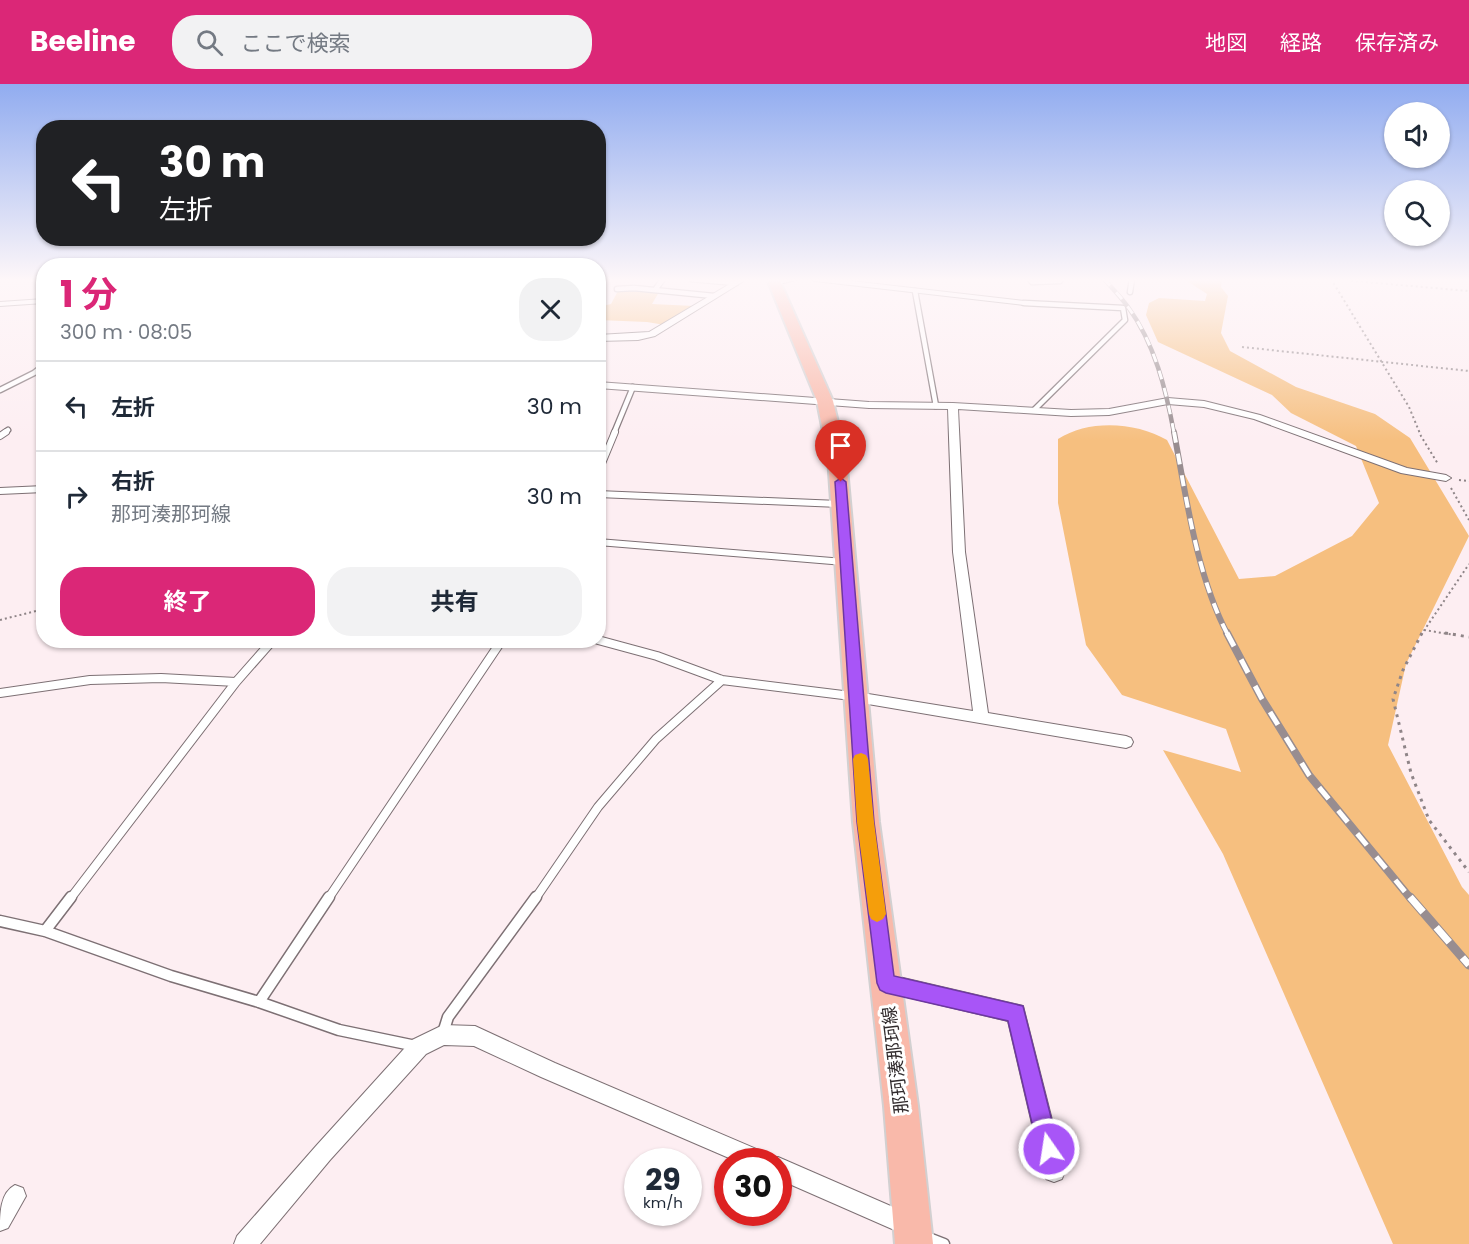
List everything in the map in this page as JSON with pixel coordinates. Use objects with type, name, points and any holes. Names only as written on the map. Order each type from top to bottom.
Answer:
[{"type":"main road","name":"那珂湊那珂線","points":[[800,333],[825,401],[837,457],[843,504],[866,822],[913,1234]]},
{"type":"street","points":[[606,338],[646,336],[651,333]]},
{"type":"street","points":[[606,385],[869,405],[1109,412],[1168,401],[1204,404],[1257,417],[1406,471],[1446,478]]},
{"type":"street","points":[[954,406],[958,552],[981,718]]},
{"type":"street","points":[[0,491],[36,489]]},
{"type":"street","points":[[856,697],[1126,742]]},
{"type":"street","points":[[886,983],[1016,1013],[1054,1171]]},
{"type":"street","points":[[245,1244],[419,1047],[443,1035],[475,1036],[548,1070],[731,1148]]},
{"type":"street","points":[[792,1175],[913,1234]]},
{"type":"street","points":[[0,1220],[15,1196]]},
{"type":"lane","points":[[923,333],[936,406]]},
{"type":"lane","points":[[1034,410],[1112,333]]},
{"type":"lane","points":[[0,390],[36,371]]},
{"type":"lane","points":[[606,453],[633,387]]},
{"type":"lane","points":[[0,436],[8,430]]},
{"type":"lane","points":[[606,494],[843,504]]},
{"type":"lane","points":[[606,543],[847,563]]},
{"type":"lane","points":[[606,642],[657,656],[722,680],[856,697]]},
{"type":"lane","points":[[45,930],[236,682],[266,648]]},
{"type":"lane","points":[[259,1002],[497,648]]},
{"type":"lane","points":[[0,693],[90,680],[161,678],[236,682]]},
{"type":"lane","points":[[443,1035],[448,1017],[555,872],[598,807],[656,739],[722,680]]},
{"type":"lane","points":[[0,921],[45,930],[171,976],[259,1002],[339,1030],[419,1047]]},
{"type":"lane","points":[[913,1234],[944,1244]]},
{"type":"path","points":[[1364,333],[1409,407],[1422,436],[1469,520]]},
{"type":"path","points":[[1242,347],[1469,371]]},
{"type":"path","points":[[1469,564],[1424,630],[1403,670],[1393,699],[1411,773],[1429,820],[1469,872]]},
{"type":"path","points":[[0,620],[36,611]]},
{"type":"path","points":[[1424,630],[1469,637]]},
{"type":"shaded area","points":[[1154,333],[1221,333],[1230,351],[1296,387],[1375,414],[1410,438],[1469,536],[1406,664],[1388,745],[1462,887],[1469,895],[1469,1244],[1393,1244],[1223,854],[1163,750],[1241,772],[1226,729],[1122,695],[1086,645],[1058,503],[1058,439],[1070,433],[1098,426],[1127,426],[1167,440],[1239,579],[1275,576],[1352,536],[1379,503],[1356,446],[1291,413],[1272,395],[1158,342]]},
{"type":"railway","points":[[1143,333],[1163,384],[1174,433]]},
{"type":"railway","points":[[1174,432],[1200,562],[1217,612],[1227,634]]},
{"type":"railway","points":[[1227,634],[1262,699],[1309,775],[1411,899]]},
{"type":"railway","points":[[1410,897],[1469,965]]},
{"type":"slow traffic","points":[[861,759],[877,914]]},
{"type":"route","points":[[841,482],[866,822],[886,983],[1016,1013],[1049,1149]]}]
